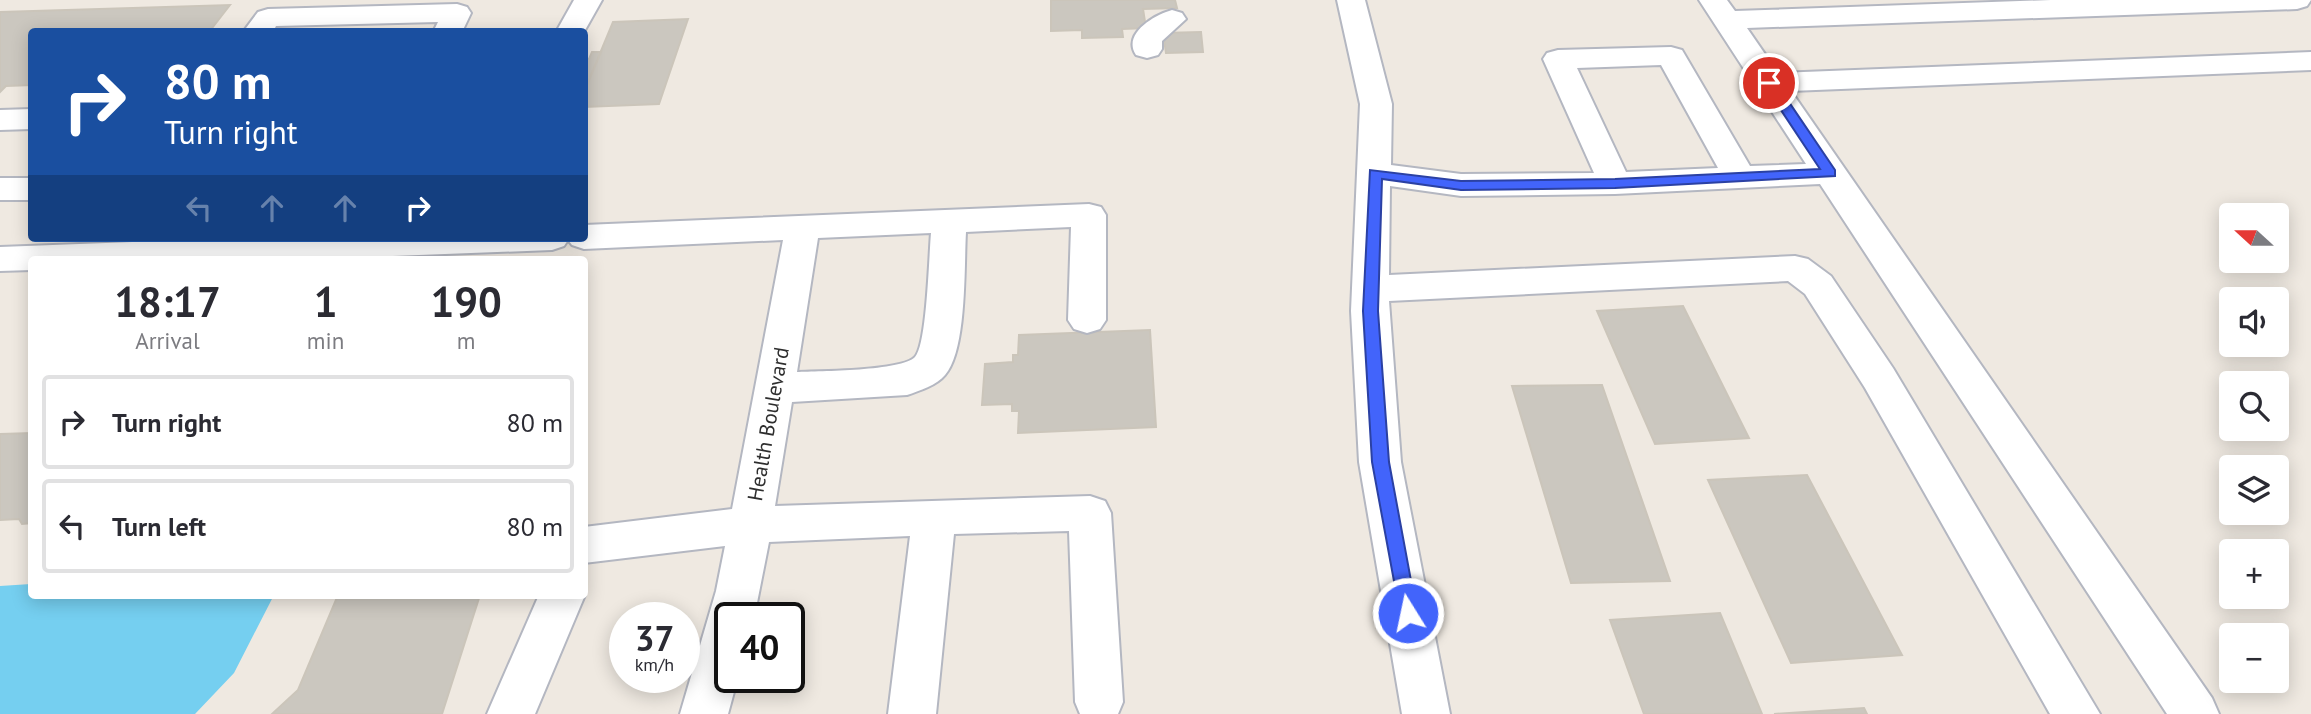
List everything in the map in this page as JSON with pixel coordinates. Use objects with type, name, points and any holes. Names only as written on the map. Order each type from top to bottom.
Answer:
[{"type":"street","points":[[574,28],[588,0]]},
{"type":"street","points":[[1351,0],[1376,104],[1371,289],[1380,462],[1426,714]]},
{"type":"street","points":[[1719,10],[2297,0]]},
{"type":"street","points":[[1719,10],[2195,714]]},
{"type":"street","points":[[260,28],[268,18],[457,13],[449,28]]},
{"type":"street","points":[[1147,50],[1147,38],[1172,19]]},
{"type":"street","points":[[1615,183],[1558,59],[1671,56],[1740,177]]},
{"type":"street","points":[[1769,83],[2311,61]]},
{"type":"street","points":[[0,120],[28,118]]},
{"type":"street","points":[[1375,173],[1461,185],[1615,183],[1830,173]]},
{"type":"street","points":[[0,189],[28,189]]},
{"type":"street","points":[[588,237],[1089,215],[1087,320]]},
{"type":"street","points":[[775,388],[907,380],[931,366],[942,340],[949,222]]},
{"type":"street","name":"Health Boulevard","points":[[736,602],[802,229]]},
{"type":"street","points":[[0,259],[89,247],[187,255],[327,242]]},
{"type":"street","points":[[1371,289],[1795,268],[1818,285],[1879,378],[2076,714]]},
{"type":"street","points":[[588,545],[750,525],[1090,513],[1099,702]]},
{"type":"street","points":[[912,714],[933,517]]},
{"type":"street","points":[[512,714],[560,599]]},
{"type":"street","points":[[704,714],[714,679]]},
{"type":"water","points":[[28,584],[28,599],[272,599],[234,673],[195,714],[0,714],[0,586]]},
{"type":"building","points":[[1051,0],[1175,0],[1177,8],[1143,9],[1146,28],[1122,29],[1123,37],[1082,38],[1082,30],[1051,31]]},
{"type":"building","points":[[230,5],[212,28],[28,28],[28,85],[6,86],[0,92],[0,12]]},
{"type":"building","points":[[688,19],[659,104],[588,107],[588,82],[613,22]]},
{"type":"building","points":[[1201,32],[1203,52],[1166,53],[1163,33]]},
{"type":"building","points":[[592,52],[601,52],[588,83],[588,59]]},
{"type":"building","points":[[1683,306],[1749,438],[1655,444],[1597,311]]},
{"type":"building","points":[[1150,330],[1156,427],[1018,433],[1019,411],[1012,411],[1012,404],[982,405],[985,364],[1013,362],[1013,355],[1018,355],[1019,335]]},
{"type":"building","points":[[1602,385],[1670,581],[1571,583],[1512,386]]},
{"type":"building","points":[[28,433],[28,523],[22,524],[19,519],[0,520],[0,434]]},
{"type":"building","points":[[1807,475],[1902,655],[1791,663],[1708,480]]},
{"type":"building","points":[[336,599],[479,599],[442,714],[272,714],[298,690]]},
{"type":"building","points":[[1720,613],[1762,714],[1644,714],[1610,620]]},
{"type":"building","points":[[1864,708],[1867,714],[1774,714]]},
{"type":"route","points":[[1408,613],[1380,462],[1370,311],[1375,173],[1461,185],[1615,183],[1830,173],[1769,83]]}]
